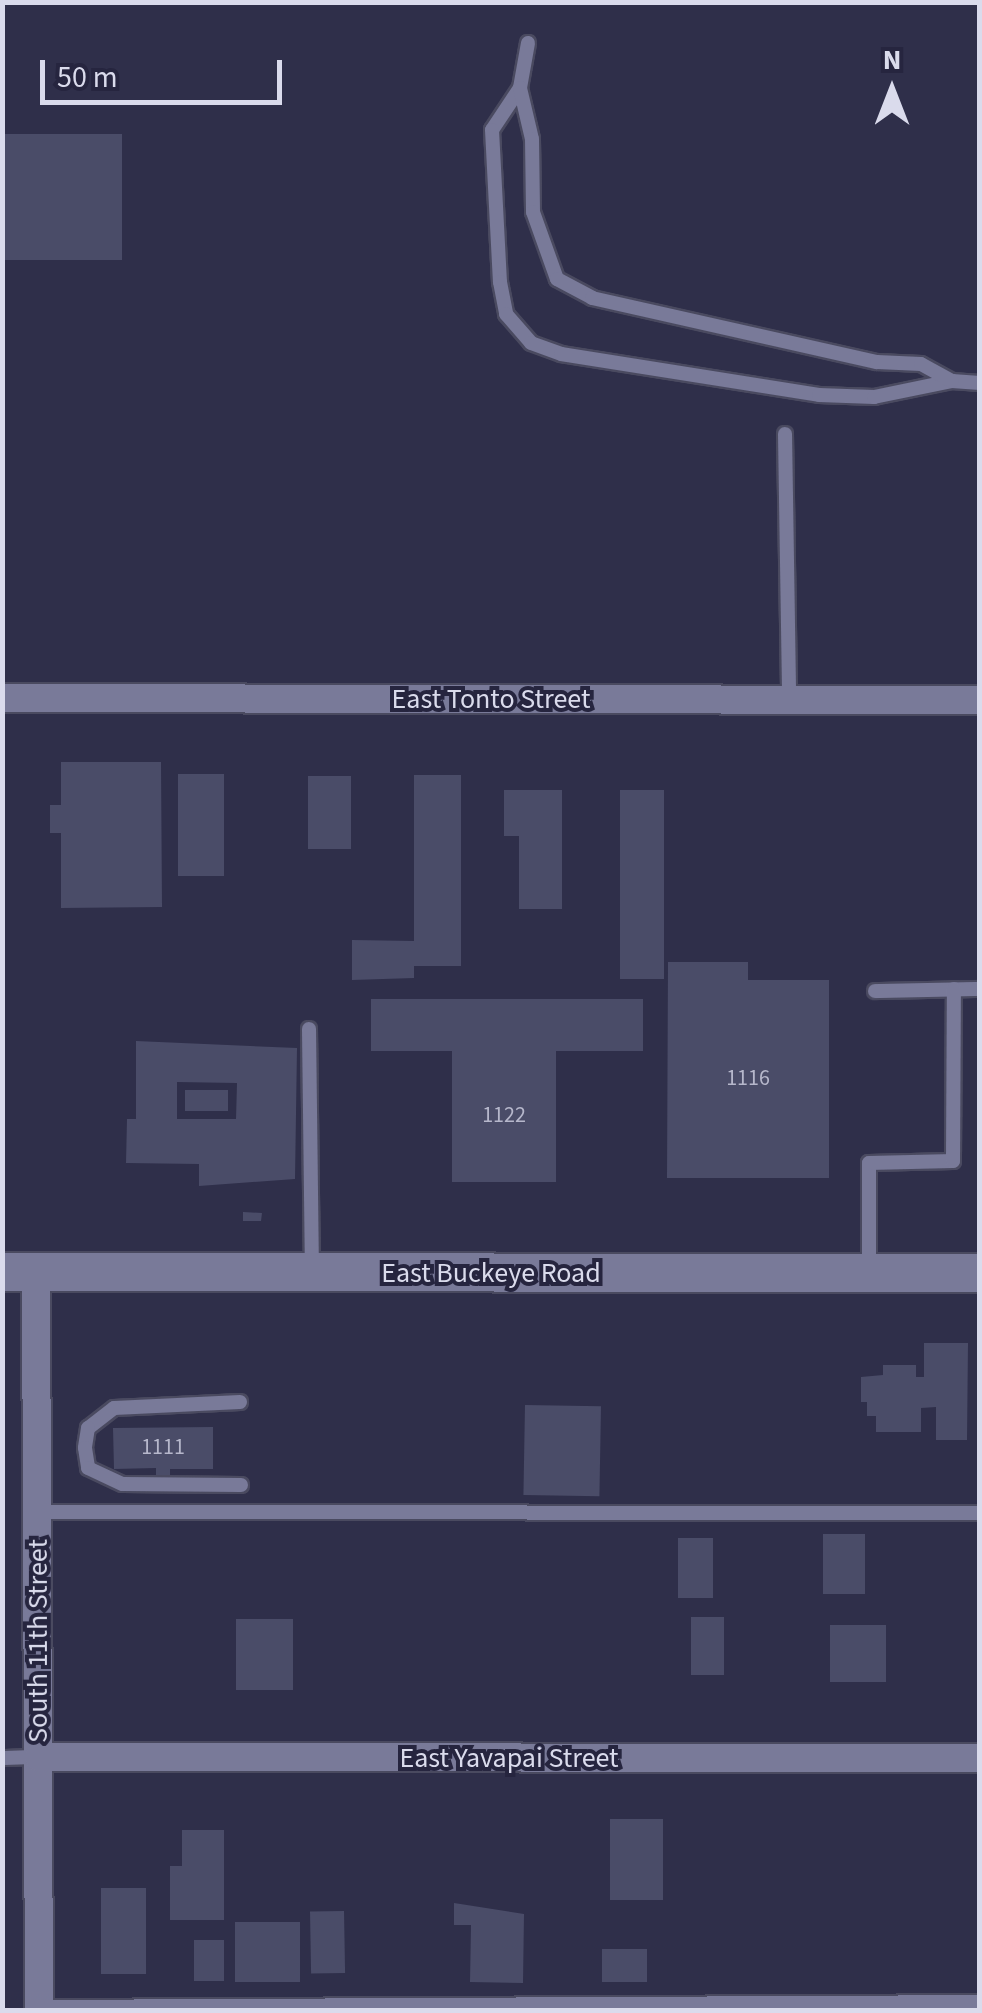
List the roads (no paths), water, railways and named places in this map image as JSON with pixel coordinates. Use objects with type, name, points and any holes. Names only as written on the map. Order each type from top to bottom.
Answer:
[{"type":"main road","name":"East Buckeye Road","points":[[19,1272],[980,1273]]},
{"type":"street","name":"East Tonto Street","points":[[2,698],[980,700]]},
{"type":"street","name":"South 11th Street","points":[[19,1272],[38,1512],[39,2009]]},
{"type":"street","name":"East Yavapai Street","points":[[39,1757],[980,1758]]},
{"type":"lane","points":[[528,43],[520,88],[532,139],[533,212],[556,278],[592,298],[877,362],[921,364],[952,381]]},
{"type":"lane","points":[[520,88],[492,130],[494,219],[506,314],[531,344],[561,354],[819,396],[874,397],[952,381],[980,383]]},
{"type":"lane","points":[[786,434],[788,700]]},
{"type":"lane","points":[[875,990],[980,989]]},
{"type":"lane","points":[[868,1273],[870,1163],[953,1161],[954,990]]},
{"type":"lane","points":[[310,1029],[312,1273]]},
{"type":"lane","points":[[240,1402],[114,1408],[88,1428],[85,1448],[88,1468],[123,1484],[241,1485]]},
{"type":"lane","points":[[38,1512],[980,1513]]},
{"type":"lane","points":[[2,1758],[39,1757]]},
{"type":"lane","points":[[39,2009],[980,2002]]}]
